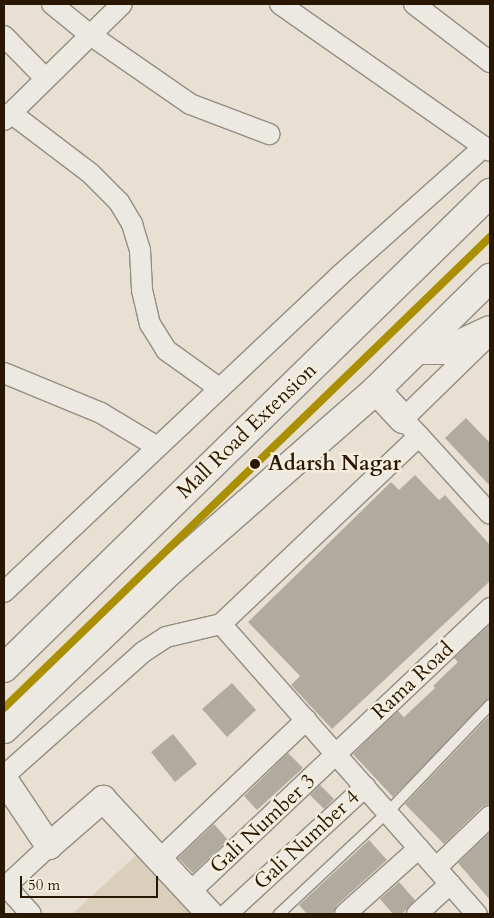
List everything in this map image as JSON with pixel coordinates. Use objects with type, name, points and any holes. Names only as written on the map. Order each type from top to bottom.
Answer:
[{"type":"main road","name":"Mall Road Extension","points":[[4,668],[490,194]]},
{"type":"main road","points":[[4,729],[170,571],[376,390],[490,278]]},
{"type":"main road","points":[[417,350],[447,350],[490,330]]},
{"type":"main road","points":[[376,390],[411,427]]},
{"type":"street","points":[[52,4],[89,34],[190,104],[269,134]]},
{"type":"street","points":[[122,4],[89,34],[7,116],[90,173],[119,202],[132,224],[140,250],[142,290],[150,324],[166,350],[219,388]]},
{"type":"street","points":[[4,592],[219,388],[487,149],[280,4]]},
{"type":"street","points":[[414,4],[490,62]]},
{"type":"street","points":[[4,36],[46,78]]},
{"type":"street","points":[[49,846],[4,777],[143,652],[166,637],[222,624],[411,427],[490,334]]},
{"type":"street","points":[[4,373],[101,413],[156,446]]},
{"type":"street","points":[[411,427],[487,503]]},
{"type":"street","name":"Rama Road","points":[[336,754],[490,608]]},
{"type":"street","points":[[222,624],[477,914]]},
{"type":"street","points":[[160,859],[306,720]]},
{"type":"street","name":"Gali Number 3","points":[[189,893],[336,754]]},
{"type":"street","name":"Gali Number 4","points":[[227,914],[365,787]]},
{"type":"street","points":[[31,914],[4,886],[102,798],[210,914]]},
{"type":"street","points":[[436,868],[490,816]]},
{"type":"street","points":[[345,914],[419,848]]},
{"type":"street","points":[[417,914],[450,884]]},
{"type":"lane","points":[[279,914],[388,813],[490,705]]},
{"type":"shaded area","points":[[141,851],[198,914],[72,914]]},
{"type":"building","points":[[466,418],[490,443],[490,486],[445,438]]},
{"type":"building","points":[[415,475],[439,500],[445,495],[490,545],[490,581],[332,729],[291,685],[300,676],[248,622],[391,482],[399,490]]},
{"type":"building","points":[[490,624],[490,698],[393,797],[353,754],[398,711],[404,717],[435,688],[433,686],[458,662],[454,658]]},
{"type":"building","points":[[232,683],[256,710],[227,737],[202,709]]},
{"type":"building","points":[[490,715],[490,804],[482,807],[444,844],[405,804]]},
{"type":"building","points":[[173,734],[197,764],[175,782],[151,752]]},
{"type":"building","points":[[288,753],[303,768],[257,810],[244,796]]},
{"type":"building","points":[[320,785],[334,799],[324,809],[310,795]]},
{"type":"building","points":[[214,824],[228,840],[193,873],[178,858]]},
{"type":"building","points":[[490,832],[490,900],[458,863]]},
{"type":"building","points":[[369,840],[387,860],[337,905],[333,914],[307,914],[299,905]]},
{"type":"building","points":[[399,882],[415,900],[402,914],[393,914],[380,899]]},
{"type":"transit line","points":[[4,708],[490,237]]},
{"type":"place","name":"Adarsh Nagar","points":[[255,464]]}]
